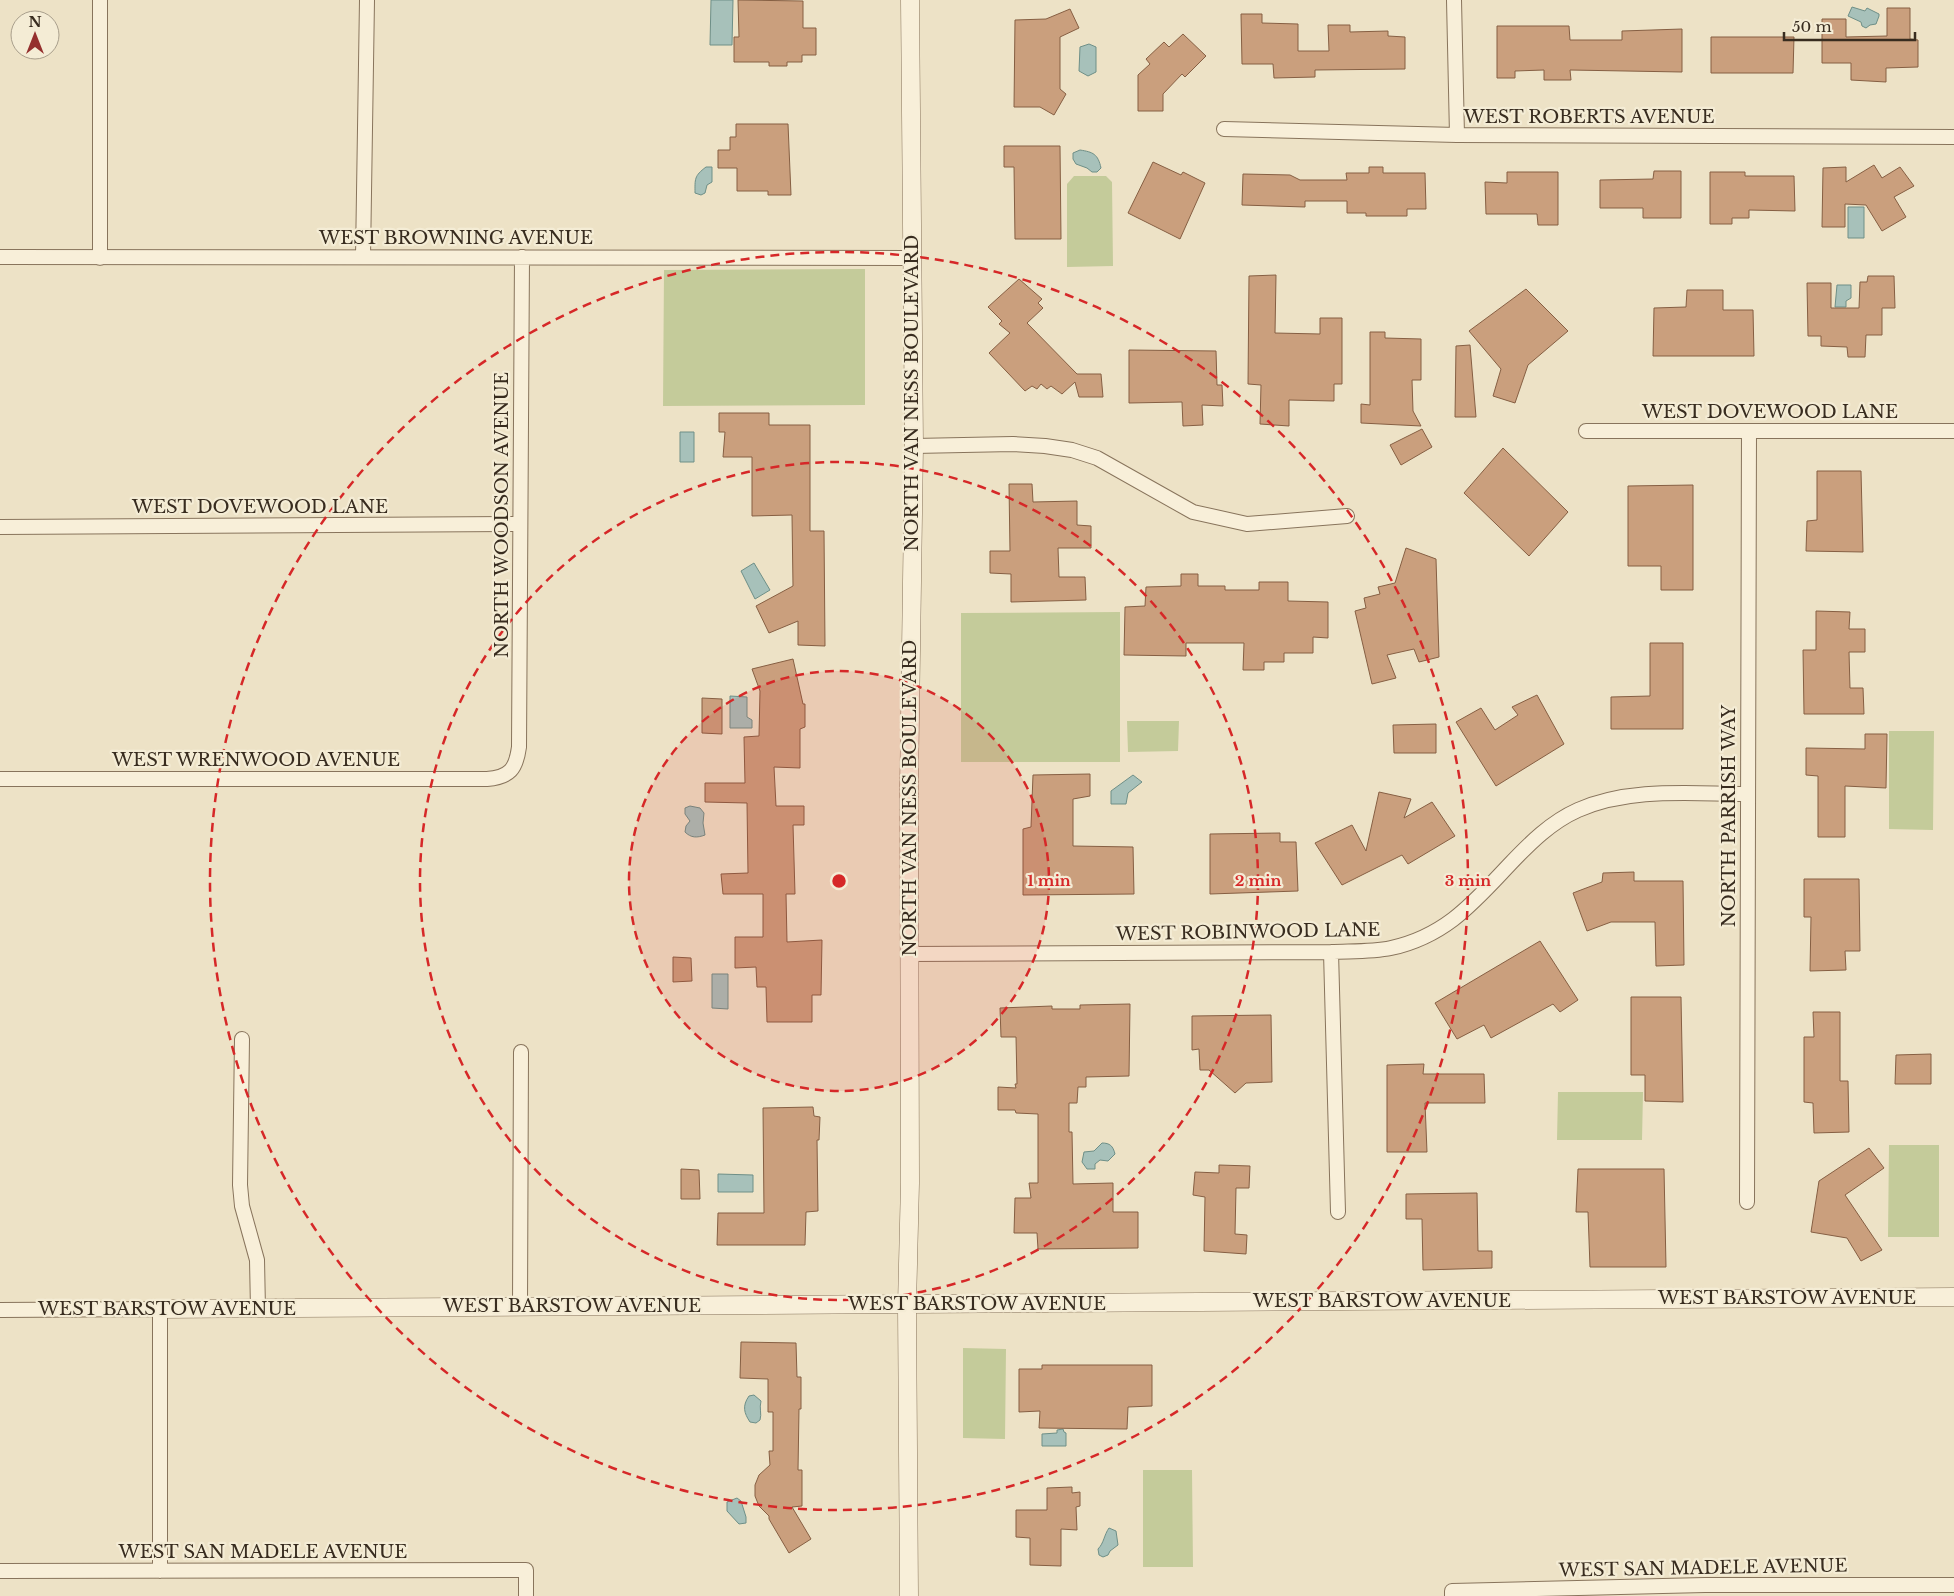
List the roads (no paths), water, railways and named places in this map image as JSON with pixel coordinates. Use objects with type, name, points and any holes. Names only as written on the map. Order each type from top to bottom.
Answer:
[{"type":"street","points":[[100,0],[100,258]]},
{"type":"street","points":[[363,257],[367,0]]},
{"type":"street","name":"NORTH VAN NESS BOULEVARD","points":[[909,1596],[907,1305],[910,1184],[908,954],[914,446],[910,0]]},
{"type":"street","points":[[1454,0],[1457,135]]},
{"type":"street","name":"WEST ROBERTS AVENUE","points":[[1224,129],[1457,135],[1954,137]]},
{"type":"street","name":"WEST BROWNING AVENUE","points":[[0,257],[912,258]]},
{"type":"street","name":"NORTH WOODSON AVENUE","points":[[511,772],[518,760],[520,747],[522,257]]},
{"type":"street","name":"WEST DOVEWOOD LANE","points":[[1586,431],[1954,431]]},
{"type":"street","name":"NORTH PARRISH WAY","points":[[1747,1202],[1749,431]]},
{"type":"street","points":[[914,446],[1013,444],[1072,450],[1097,458],[1193,512],[1247,524],[1347,516]]},
{"type":"street","name":"WEST DOVEWOOD LANE","points":[[0,526],[520,524]]},
{"type":"street","name":"WEST WRENWOOD AVENUE","points":[[0,779],[487,779],[500,778],[511,772]]},
{"type":"street","name":"WEST ROBINWOOD LANE","points":[[908,954],[1331,952],[1390,948],[1417,940],[1442,927],[1464,912],[1549,827],[1577,811],[1610,799],[1644,794],[1747,794]]},
{"type":"street","points":[[1331,952],[1338,1212]]},
{"type":"street","points":[[242,1039],[240,1185],[242,1206],[256,1260],[258,1309]]},
{"type":"street","points":[[520,1306],[521,1052]]},
{"type":"street","name":"WEST BARSTOW AVENUE","points":[[0,1310],[1954,1296]]},
{"type":"street","points":[[160,1309],[160,1571]]},
{"type":"street","name":"WEST SAN MADELE AVENUE","points":[[0,1571],[526,1570],[526,1596]]},
{"type":"street","name":"WEST SAN MADELE AVENUE","points":[[1452,1594],[1705,1591],[1954,1585]]},
{"type":"water","points":[[711,0],[733,0],[732,45],[710,45]]},
{"type":"water","points":[[1852,7],[1865,11],[1867,8],[1879,14],[1876,24],[1866,28],[1862,26],[1861,22],[1848,16]]},
{"type":"water","points":[[1089,44],[1096,47],[1096,72],[1088,76],[1079,71],[1080,47]]},
{"type":"water","points":[[1080,150],[1092,153],[1096,157],[1101,168],[1097,172],[1092,172],[1076,164],[1073,159],[1073,153]]},
{"type":"water","points":[[706,167],[712,167],[712,182],[707,185],[705,193],[701,195],[695,193],[695,181],[697,175]]},
{"type":"water","points":[[1848,207],[1864,207],[1864,238],[1848,238]]},
{"type":"water","points":[[1837,285],[1851,285],[1851,298],[1846,301],[1846,307],[1835,307]]},
{"type":"water","points":[[680,432],[694,432],[694,462],[680,462]]},
{"type":"water","points":[[754,563],[770,590],[755,599],[741,571]]},
{"type":"water","points":[[730,696],[747,697],[747,717],[752,720],[752,728],[730,728]]},
{"type":"water","points":[[1133,775],[1142,782],[1128,793],[1126,804],[1111,804],[1111,791]]},
{"type":"water","points":[[690,806],[700,808],[704,813],[705,835],[694,837],[685,832],[686,826],[690,821],[685,814],[685,808]]},
{"type":"water","points":[[712,974],[728,974],[728,1009],[712,1008]]},
{"type":"water","points":[[1102,1143],[1111,1146],[1115,1154],[1108,1161],[1100,1160],[1095,1164],[1095,1169],[1087,1169],[1082,1162],[1084,1152],[1094,1151]]},
{"type":"water","points":[[718,1174],[753,1175],[753,1192],[718,1192]]},
{"type":"water","points":[[754,1395],[761,1401],[761,1418],[756,1423],[750,1422],[746,1416],[745,1409],[745,1403],[749,1396]]},
{"type":"water","points":[[1063,1429],[1066,1433],[1066,1446],[1042,1446],[1042,1434],[1057,1433],[1057,1430]]},
{"type":"water","points":[[737,1498],[741,1501],[746,1523],[739,1524],[727,1511],[727,1502]]},
{"type":"water","points":[[1109,1528],[1116,1531],[1118,1545],[1108,1555],[1103,1557],[1099,1555],[1098,1549]]}]
